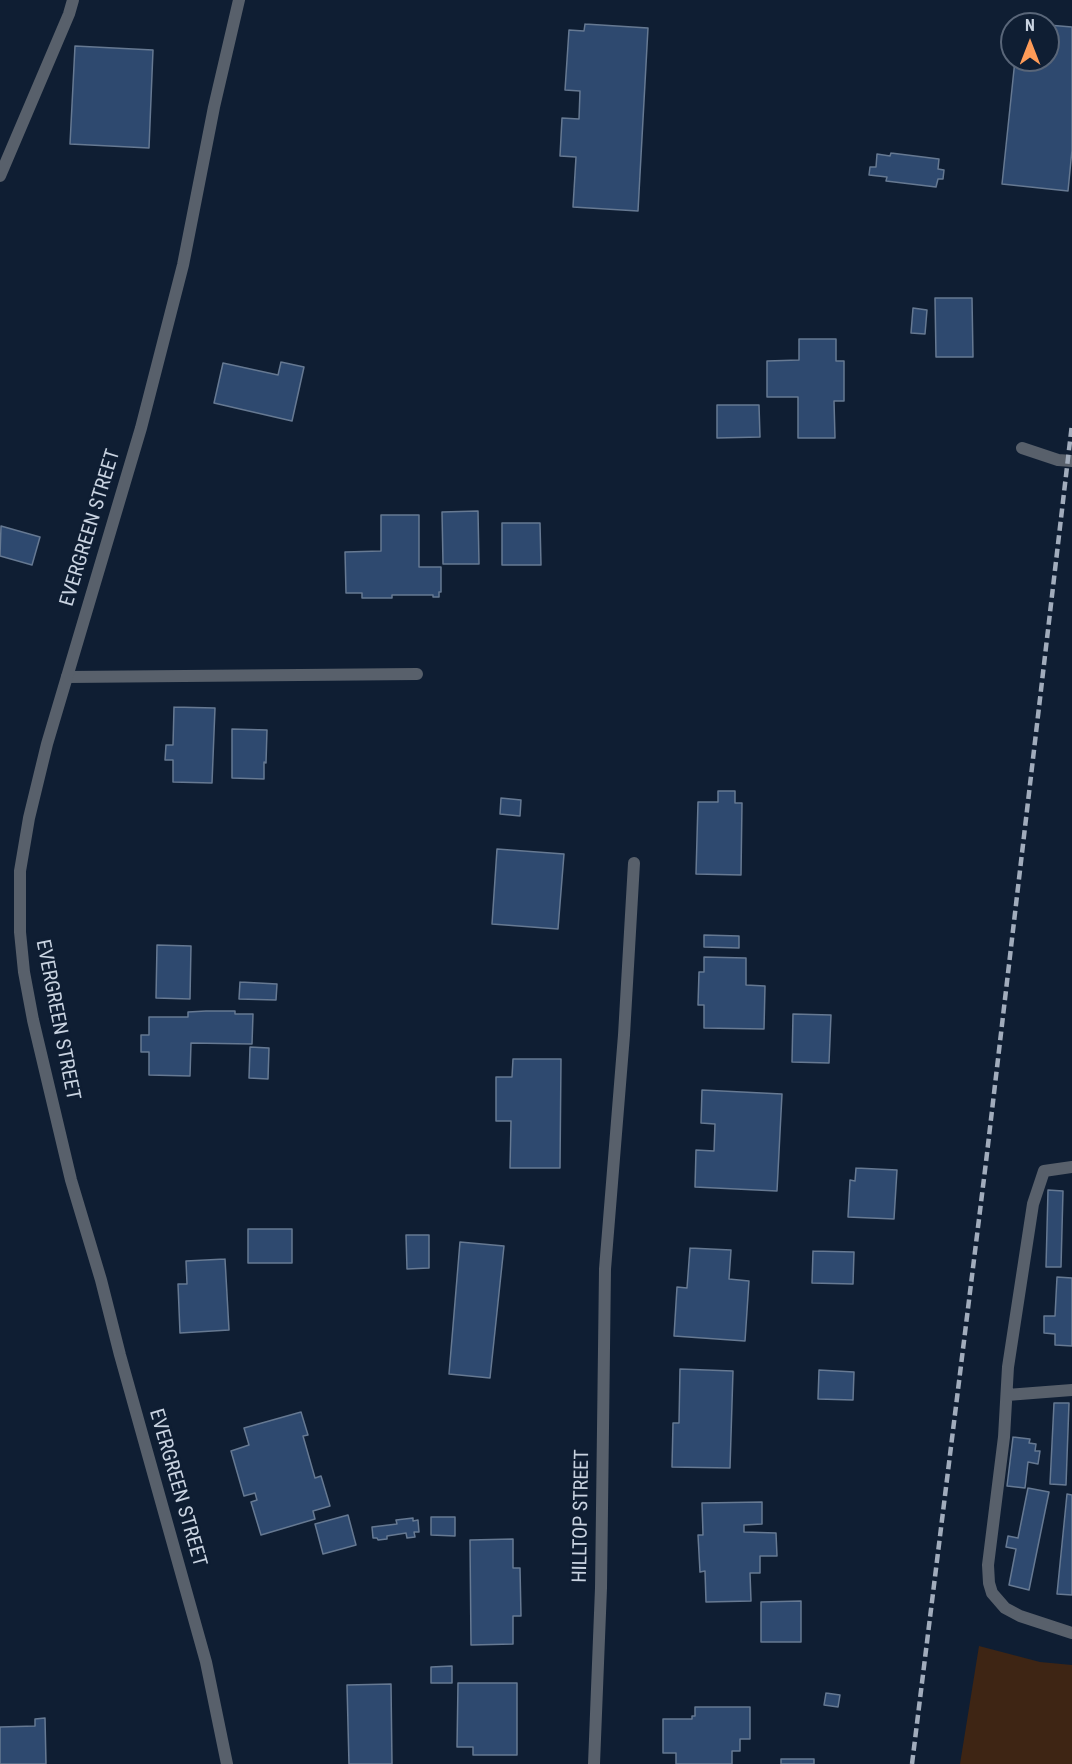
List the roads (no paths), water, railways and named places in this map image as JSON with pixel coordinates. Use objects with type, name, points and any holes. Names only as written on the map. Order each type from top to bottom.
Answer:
[{"type":"street","points":[[0,176],[73,0]]},
{"type":"street","name":"EVERGREEN STREET","points":[[227,1764],[206,1662],[101,1280],[71,1180],[33,1020],[24,972],[20,932],[20,871],[29,818],[46,744],[141,428],[183,265],[214,107],[239,0]]},
{"type":"street","points":[[1022,448],[1058,460],[1072,461]]},
{"type":"street","points":[[67,677],[417,674]]},
{"type":"street","name":"HILLTOP STREET","points":[[594,1764],[601,1588],[606,1269],[624,1035],[634,863]]},
{"type":"street","points":[[1072,1167],[1044,1171],[1034,1204],[1008,1367],[1004,1437],[988,1565],[992,1593],[1005,1608],[1020,1616],[1072,1633]]},
{"type":"street","points":[[1007,1395],[1072,1390]]},
{"type":"railway","points":[[912,1764],[986,1162],[1072,424]]}]
